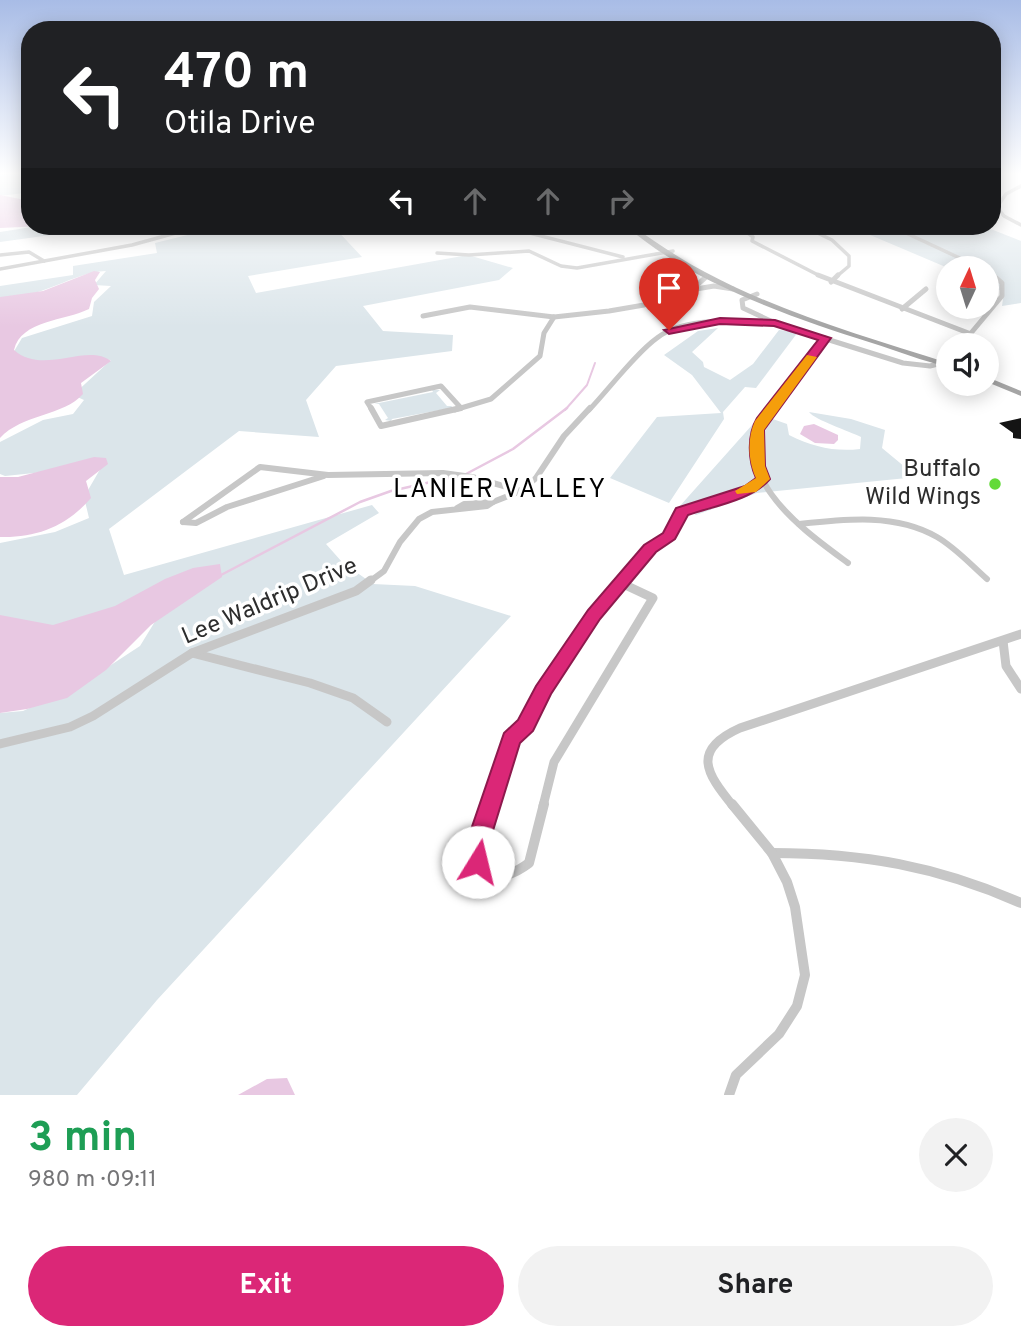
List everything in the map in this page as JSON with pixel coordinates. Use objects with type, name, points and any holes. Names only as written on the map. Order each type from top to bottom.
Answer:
[{"type":"main road","points":[[641,235],[665,253],[733,289],[936,357]]},
{"type":"main road","points":[[651,235],[673,251],[755,295]]},
{"type":"main road","points":[[999,379],[1021,387]]},
{"type":"main road","points":[[999,384],[1021,394]]},
{"type":"street","points":[[0,269],[132,245],[168,235]]},
{"type":"street","points":[[534,235],[592,251],[635,258]]},
{"type":"street","points":[[750,235],[752,241],[831,282],[968,333]]},
{"type":"street","points":[[822,235],[832,240],[849,256],[849,266],[831,282]]},
{"type":"street","points":[[910,235],[955,256]]},
{"type":"street","points":[[437,253],[470,256],[526,250],[538,253],[554,265],[575,268],[673,251]]},
{"type":"street","points":[[0,255],[33,251],[44,261]]},
{"type":"street","points":[[627,310],[649,305],[702,282],[706,277]]},
{"type":"street","points":[[999,281],[1002,283],[1002,296],[999,300]]},
{"type":"street","points":[[424,316],[470,307],[554,317],[627,310],[713,286],[733,289]]},
{"type":"street","points":[[688,287],[694,290]]},
{"type":"street","points":[[902,309],[926,289]]},
{"type":"street","points":[[755,295],[742,300],[743,308],[775,323],[912,365],[936,362]]},
{"type":"street","points":[[462,409],[441,386],[367,402],[381,426],[462,409],[491,399],[532,366],[540,356],[541,341],[554,317]]},
{"type":"street","points":[[972,333],[983,319]]},
{"type":"street","points":[[328,475],[227,507],[196,523],[183,522],[260,467],[328,475],[443,473],[472,477],[521,491],[543,470],[564,436],[581,416],[657,337],[682,326],[702,323],[775,323]]},
{"type":"street","points":[[825,338],[761,421],[757,430],[758,466],[771,499],[848,563]]},
{"type":"street","points":[[620,583],[653,598],[554,762],[529,863],[516,874],[489,874],[478,862],[475,850],[511,739],[526,725],[543,691],[594,615],[620,583],[650,548],[669,536],[681,512],[751,489],[763,479]]},
{"type":"street","name":"Lee Waldrip Drive","points":[[0,744],[69,727],[93,716],[192,653],[356,591],[384,571],[400,542],[419,519],[432,512],[487,506],[521,491]]},
{"type":"street","points":[[799,524],[876,521],[925,530],[939,538],[987,579]]},
{"type":"street","points":[[729,1095],[736,1075],[779,1034],[797,1006],[805,975],[795,907],[787,882],[772,853],[712,780],[707,758],[716,741],[740,728],[1021,635]]},
{"type":"street","points":[[1003,641],[1006,666],[1021,690]]},
{"type":"street","points":[[192,653],[310,683],[353,698],[387,722]]},
{"type":"street","points":[[772,853],[836,853],[906,862],[971,881],[1021,903]]},
{"type":"shaded area","points":[[0,225],[21,225],[21,227],[0,228]]},
{"type":"shaded area","points":[[21,229],[21,235],[51,235],[0,242],[0,232]]},
{"type":"shaded area","points":[[1001,233],[1021,241],[1021,303],[1002,306],[1004,292],[999,290],[999,256],[936,256],[936,263],[870,235]]},
{"type":"shaded area","points":[[188,235],[341,235],[362,257],[248,276],[256,293],[468,255],[513,268],[499,280],[363,306],[383,331],[453,335],[452,351],[336,366],[306,400],[319,437],[239,431],[109,529],[124,575],[372,505],[379,513],[326,544],[342,562],[373,584],[415,586],[511,616],[157,1000],[77,1095],[0,1095],[0,713],[23,711],[85,682],[140,646],[159,615],[50,628],[0,616],[0,543],[55,532],[89,518],[84,497],[102,466],[5,476],[0,474],[0,442],[43,420],[73,414],[84,400],[73,395],[111,360],[49,362],[13,353],[22,338],[92,316],[94,302],[111,286],[94,285],[106,271],[80,276],[16,297],[0,297],[0,286],[73,275],[73,266],[157,253],[155,243]]},
{"type":"shaded area","points":[[94,271],[100,272],[95,280],[99,289],[92,298],[89,309],[34,327],[18,340],[14,350],[38,360],[90,355],[111,361],[81,383],[83,394],[75,401],[20,424],[0,438],[0,297],[43,291]]},
{"type":"shaded area","points":[[718,328],[692,352],[703,362],[704,367],[730,380],[753,364],[779,330],[798,332],[756,388],[745,387],[723,412],[724,419],[669,503],[610,478],[657,417],[721,413],[692,375],[664,355],[698,331]]},
{"type":"shaded area","points":[[432,390],[440,390],[436,393],[447,406],[452,406],[451,408],[391,421],[385,420],[388,418],[379,404],[374,404],[433,392]]},
{"type":"shaded area","points":[[809,412],[851,419],[885,430],[882,448],[917,477],[757,493],[696,515],[679,507],[761,415],[787,424],[789,435],[807,443],[824,448],[860,449],[861,437]]},
{"type":"shaded area","points":[[814,424],[838,435],[838,440],[834,444],[815,443],[800,434],[804,426]]},
{"type":"shaded area","points":[[94,457],[106,458],[108,464],[86,481],[91,498],[82,508],[61,523],[39,532],[0,537],[0,477],[18,477]]},
{"type":"shaded area","points":[[220,564],[222,577],[151,625],[106,670],[67,698],[0,713],[0,615],[53,625],[115,606],[165,579],[193,568]]},
{"type":"shaded area","points":[[287,1078],[295,1095],[238,1095],[267,1079]]},
{"type":"building","points":[[1021,418],[1021,439],[1013,438],[1013,433],[999,423]]},
{"type":"waterway","points":[[566,409],[587,385],[595,363]]},
{"type":"waterway","points":[[466,474],[513,449],[566,409]]},
{"type":"waterway","points":[[221,575],[360,502],[391,491],[453,477]]},
{"type":"slow traffic","points":[[742,491],[751,489],[763,479],[758,466],[757,430],[761,421],[811,357]]},
{"type":"place","name":"Buffalo Wild Wings","points":[[995,484]]},
{"type":"district","name":"LANIER VALLEY","points":[[500,490]]},
{"type":"route","points":[[478,862],[475,850],[511,739],[526,725],[543,691],[594,615],[650,548],[669,536],[681,512],[751,489],[763,479],[758,466],[757,430],[761,421],[825,338],[775,323],[720,321],[669,330]]}]
